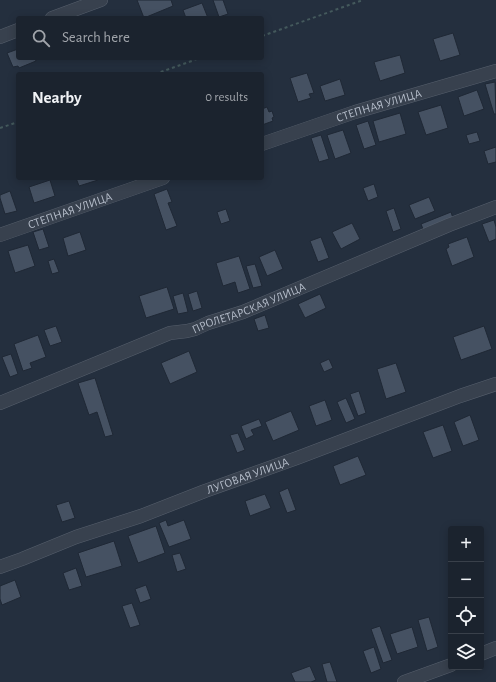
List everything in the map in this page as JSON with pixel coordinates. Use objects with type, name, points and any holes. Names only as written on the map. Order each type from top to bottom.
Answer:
[{"type":"street","points":[[57,16],[101,0]]},
{"type":"street","points":[[0,37],[16,31]]},
{"type":"street","name":"СТЕПНАЯ УЛИЦА","points":[[264,143],[355,112],[496,71]]},
{"type":"street","name":"СТЕПНАЯ УЛИЦА","points":[[0,235],[157,180]]},
{"type":"street","name":"ПРОЛЕТАРСКАЯ УЛИЦА","points":[[0,403],[170,333],[194,329],[243,312],[449,225],[496,207]]},
{"type":"street","name":"ЛУГОВАЯ УЛИЦА","points":[[0,567],[76,537],[140,516],[205,490],[297,458],[460,396],[496,384]]},
{"type":"street","points":[[484,653],[496,648]]},
{"type":"street","points":[[404,682],[448,666]]},
{"type":"path","points":[[264,35],[363,0]]},
{"type":"path","points":[[162,72],[194,60]]},
{"type":"path","points":[[0,128],[16,123]]},
{"type":"building","points":[[137,0],[171,0],[173,6],[149,16],[143,16]]},
{"type":"building","points":[[213,0],[223,0],[228,14],[219,16]]},
{"type":"building","points":[[202,3],[207,16],[185,16],[183,10]]},
{"type":"building","points":[[453,33],[460,55],[440,61],[433,39]]},
{"type":"building","points":[[16,50],[16,60],[36,61],[19,68],[18,66],[13,67],[7,53]]},
{"type":"building","points":[[400,55],[405,73],[380,81],[374,62]]},
{"type":"building","points":[[307,73],[314,93],[309,94],[311,98],[298,102],[290,78]]},
{"type":"building","points":[[340,79],[345,95],[325,101],[320,86]]},
{"type":"building","points":[[495,82],[496,114],[494,114],[485,84]]},
{"type":"building","points":[[477,90],[484,109],[464,116],[458,97]]},
{"type":"building","points":[[441,105],[448,128],[426,135],[418,112]]},
{"type":"building","points":[[267,107],[269,112],[272,111],[274,117],[272,118],[273,121],[264,124],[264,108]]},
{"type":"building","points":[[400,113],[406,134],[379,142],[373,121]]},
{"type":"building","points":[[368,121],[376,145],[364,149],[356,125]]},
{"type":"building","points":[[343,130],[351,153],[335,159],[327,135]]},
{"type":"building","points":[[477,132],[480,141],[469,144],[466,135]]},
{"type":"building","points":[[321,135],[329,159],[319,162],[311,138]]},
{"type":"building","points":[[496,147],[496,162],[488,164],[484,151]]},
{"type":"building","points":[[50,180],[55,196],[34,203],[29,187]]},
{"type":"building","points":[[77,180],[98,180],[79,186]]},
{"type":"building","points":[[374,184],[378,197],[368,201],[363,188]]},
{"type":"building","points":[[167,189],[172,202],[168,203],[177,226],[166,230],[154,194]]},
{"type":"building","points":[[10,191],[17,211],[5,214],[0,195]]},
{"type":"building","points":[[429,197],[435,211],[415,219],[409,205]]},
{"type":"building","points":[[394,208],[401,229],[393,232],[386,211]]},
{"type":"building","points":[[226,209],[230,221],[221,224],[217,212]]},
{"type":"building","points":[[451,212],[456,228],[427,239],[421,224]]},
{"type":"building","points":[[494,220],[496,227],[496,239],[489,242],[482,224]]},
{"type":"building","points":[[352,223],[360,239],[341,249],[332,232]]},
{"type":"building","points":[[43,229],[49,247],[39,250],[33,232]]},
{"type":"building","points":[[80,232],[86,250],[68,256],[63,238]]},
{"type":"building","points":[[321,237],[329,258],[318,262],[310,241]]},
{"type":"building","points":[[467,237],[474,257],[452,266],[446,249],[449,247],[448,244]]},
{"type":"building","points":[[28,245],[35,266],[15,273],[8,251]]},
{"type":"building","points":[[275,250],[283,269],[267,276],[259,257]]},
{"type":"building","points":[[239,256],[250,289],[238,293],[235,282],[223,286],[216,263]]},
{"type":"building","points":[[54,259],[59,272],[52,274],[48,261]]},
{"type":"building","points":[[255,264],[262,286],[253,288],[246,266]]},
{"type":"building","points":[[167,287],[174,309],[146,318],[139,296]]},
{"type":"building","points":[[197,291],[202,308],[193,311],[188,294]]},
{"type":"building","points":[[183,293],[188,312],[178,314],[173,296]]},
{"type":"building","points":[[320,294],[326,308],[305,318],[298,304]]},
{"type":"building","points":[[265,315],[269,328],[258,331],[254,319]]},
{"type":"building","points":[[56,326],[62,342],[50,346],[44,330]]},
{"type":"building","points":[[484,326],[492,349],[461,360],[453,337]]},
{"type":"building","points":[[38,335],[46,357],[30,363],[32,368],[23,371],[14,344]]},
{"type":"building","points":[[189,351],[197,372],[170,384],[161,363]]},
{"type":"building","points":[[11,354],[18,374],[10,377],[2,357]]},
{"type":"building","points":[[329,359],[333,368],[324,372],[320,363]]},
{"type":"building","points":[[396,363],[406,392],[386,399],[377,369]]},
{"type":"building","points":[[95,378],[113,435],[105,437],[97,412],[89,415],[78,383]]},
{"type":"building","points":[[359,391],[366,413],[358,416],[350,394]]},
{"type":"building","points":[[346,398],[355,419],[346,423],[337,402]]},
{"type":"building","points":[[325,400],[332,420],[316,426],[309,406]]},
{"type":"building","points":[[291,411],[299,430],[273,441],[265,422]]},
{"type":"building","points":[[470,415],[479,440],[463,446],[454,422]]},
{"type":"building","points":[[259,419],[262,426],[251,430],[254,435],[246,439],[241,426]]},
{"type":"building","points":[[443,425],[452,451],[433,458],[423,432]]},
{"type":"building","points":[[238,433],[245,450],[237,453],[230,435]]},
{"type":"building","points":[[358,456],[366,475],[340,485],[333,466]]},
{"type":"building","points":[[288,488],[296,510],[287,513],[279,492]]},
{"type":"building","points":[[265,494],[271,508],[250,516],[245,501]]},
{"type":"building","points":[[69,501],[75,518],[62,522],[56,505]]},
{"type":"building","points":[[166,520],[168,526],[184,520],[191,539],[169,547],[159,523]]},
{"type":"building","points":[[156,526],[165,553],[138,563],[128,536]]},
{"type":"building","points":[[114,541],[122,566],[86,577],[78,553]]},
{"type":"building","points":[[180,553],[186,569],[177,572],[172,555]]},
{"type":"building","points":[[76,568],[82,586],[69,590],[63,573]]},
{"type":"building","points":[[15,580],[21,597],[2,605],[0,599],[0,586]]},
{"type":"building","points":[[146,585],[151,599],[140,603],[135,589]]},
{"type":"building","points":[[132,603],[140,625],[130,628],[122,606]]},
{"type":"building","points":[[429,617],[438,647],[427,651],[418,620]]},
{"type":"building","points":[[380,626],[392,660],[383,663],[371,629]]},
{"type":"building","points":[[412,627],[418,647],[397,654],[390,634]]},
{"type":"building","points":[[374,647],[381,669],[371,673],[363,651]]},
{"type":"building","points":[[330,662],[337,682],[327,682],[322,664]]},
{"type":"building","points":[[310,666],[316,680],[311,682],[295,682],[291,673]]}]
